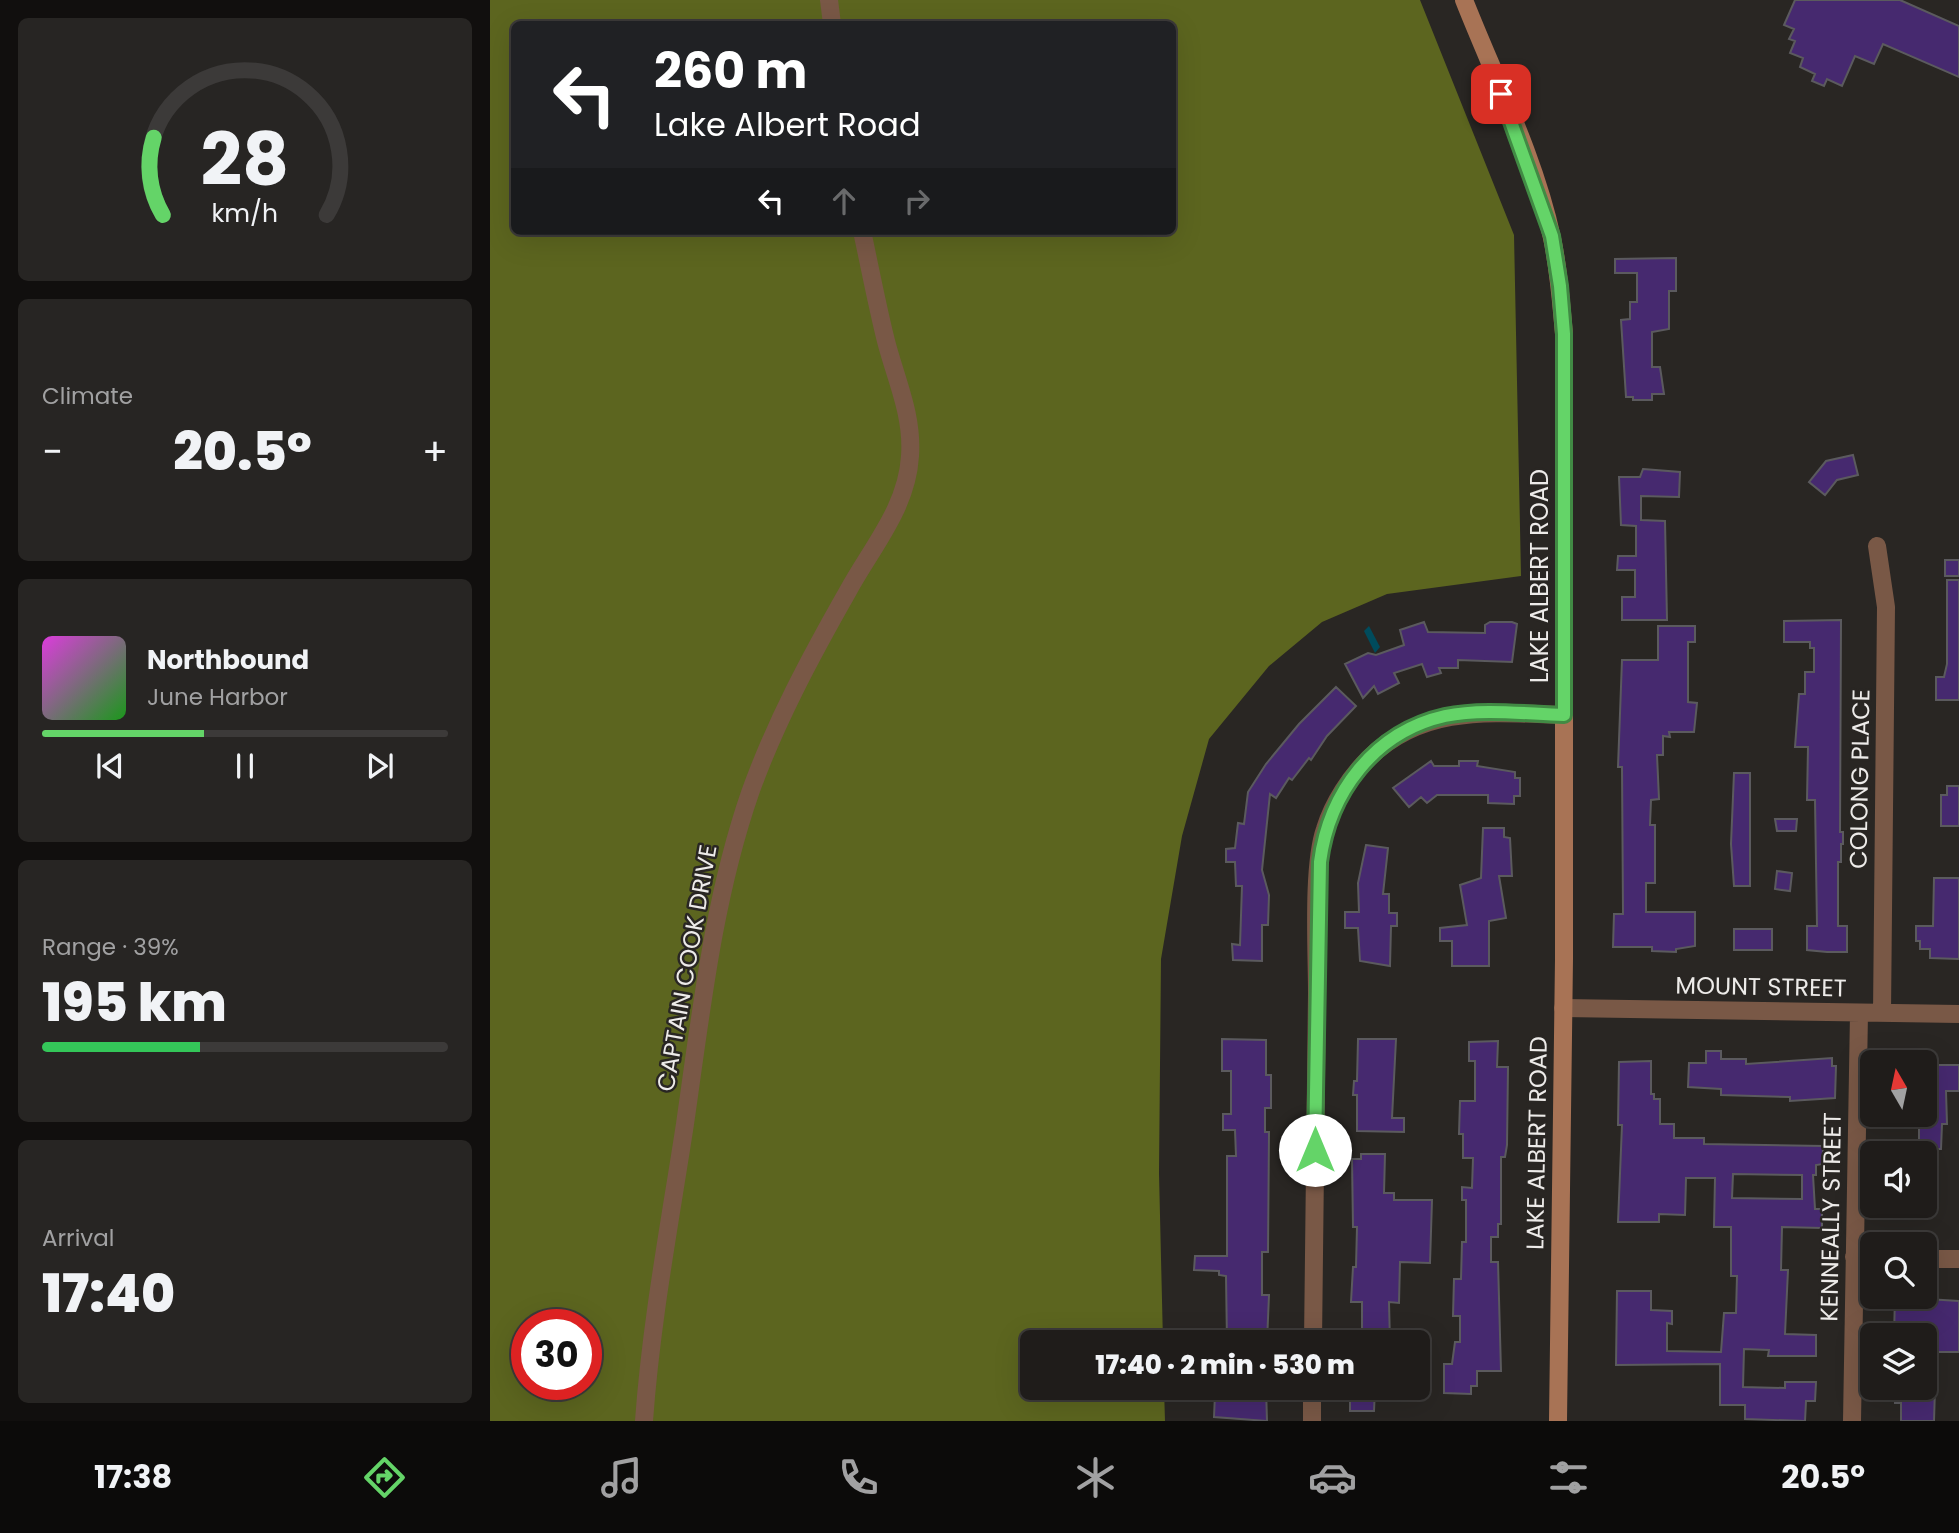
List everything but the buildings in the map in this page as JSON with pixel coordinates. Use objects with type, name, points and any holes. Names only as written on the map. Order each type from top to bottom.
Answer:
[{"type":"main road","name":"LAKE ALBERT ROAD","points":[[1464,0],[1537,188],[1552,236],[1564,334],[1563,1008],[1558,1421]]},
{"type":"street","points":[[829,0],[832,21]]},
{"type":"street","name":"CAPTAIN COOK DRIVE","points":[[645,1421],[655,1326],[706,979],[720,895],[733,845],[751,791],[786,708],[848,590],[897,509],[906,481],[910,458],[908,416],[886,342],[863,235]]},
{"type":"street","name":"COLONG PLACE","points":[[1877,547],[1886,607],[1882,1013]]},
{"type":"street","points":[[1313,1330],[1317,964],[1320,862],[1324,831],[1336,803],[1370,757],[1421,724],[1446,716],[1477,713],[1564,715]]},
{"type":"street","name":"MOUNT STREET","points":[[1563,1008],[1959,1014]]},
{"type":"street","name":"KENNEALLY STREET","points":[[1852,1421],[1859,1013]]},
{"type":"street","points":[[1854,1257],[1860,1257]]},
{"type":"street","points":[[1937,1259],[1959,1259]]},
{"type":"street","points":[[1312,1400],[1312,1421]]},
{"type":"green space","points":[[490,0],[1420,0],[1514,235],[1521,576],[1387,594],[1322,622],[1269,666],[1209,739],[1182,836],[1161,959],[1159,1173],[1163,1330],[1020,1330],[1020,1400],[1164,1400],[1165,1421],[490,1421]]},
{"type":"water","points":[[1369,626],[1380,647],[1375,653],[1364,631]]},
{"type":"route","points":[[1315,1150],[1320,862],[1324,831],[1336,803],[1352,777],[1370,757],[1395,738],[1421,724],[1446,716],[1477,713],[1564,715],[1564,334],[1560,286],[1552,236],[1537,188],[1501,94]]}]
